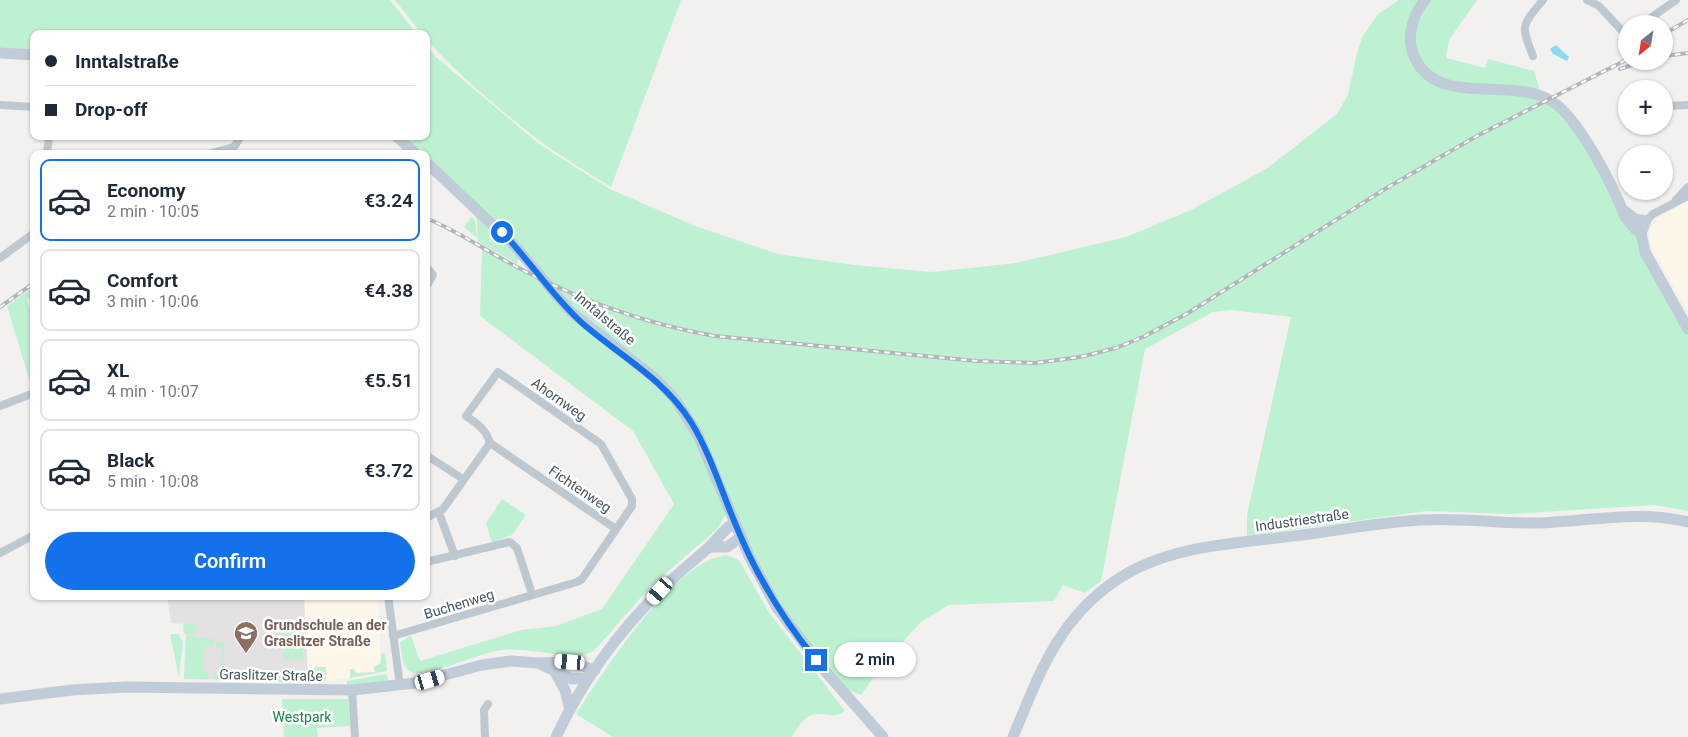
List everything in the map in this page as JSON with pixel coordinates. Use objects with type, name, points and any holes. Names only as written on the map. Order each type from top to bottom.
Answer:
[{"type":"street","points":[[1425,0],[1417,14],[1411,36],[1413,54],[1422,70],[1438,82],[1450,86],[1522,90],[1537,94],[1554,103],[1577,126],[1629,224],[1643,227]]},
{"type":"street","points":[[1533,56],[1524,29],[1525,23],[1543,0]]},
{"type":"street","points":[[1587,0],[1599,6],[1618,26]]},
{"type":"street","points":[[1655,15],[1676,0]]},
{"type":"street","points":[[0,53],[30,56]]},
{"type":"street","points":[[0,105],[30,107]]},
{"type":"street","points":[[1673,106],[1688,105]]},
{"type":"street","points":[[223,150],[234,147],[238,140]]},
{"type":"street","points":[[400,140],[412,150]]},
{"type":"street","name":"Inntalstraße","points":[[430,166],[514,245],[570,311],[668,390],[698,435],[749,556],[777,608],[797,636],[883,737]]},
{"type":"street","points":[[1674,202],[1688,187]]},
{"type":"street","points":[[1688,196],[1653,214],[1643,227],[1646,252],[1688,329]]},
{"type":"street","points":[[0,258],[30,236]]},
{"type":"street","name":"Ahornweg","points":[[490,443],[487,434],[481,427],[466,416],[498,372],[601,444],[607,451],[633,502],[616,529]]},
{"type":"street","points":[[0,406],[30,395]]},
{"type":"street","points":[[430,516],[439,513],[490,443]]},
{"type":"street","name":"Fichtenweg","points":[[490,443],[616,529],[582,579],[532,594]]},
{"type":"street","points":[[430,458],[463,479]]},
{"type":"street","points":[[439,513],[455,556]]},
{"type":"street","name":"Industriestraße","points":[[1013,737],[1044,663],[1054,644],[1076,614],[1116,580],[1170,556],[1224,546],[1421,520],[1544,522],[1633,515],[1653,516],[1688,522]]},
{"type":"street","points":[[556,737],[592,674],[616,641],[660,591],[710,547],[724,530],[734,523]]},
{"type":"street","points":[[0,553],[30,537]]},
{"type":"street","points":[[727,546],[741,537]]},
{"type":"street","points":[[430,561],[505,543],[513,543],[517,548],[532,594]]},
{"type":"street","points":[[710,547],[727,546],[749,556]]},
{"type":"street","name":"Buchenweg","points":[[393,636],[532,594]]},
{"type":"street","points":[[388,600],[400,685]]},
{"type":"street","name":"Graslitzer Straße","points":[[0,700],[72,690],[126,688],[352,690],[430,680],[498,662],[570,662],[592,674]]},
{"type":"street","name":"Graslitzer Straße","points":[[538,663],[572,679],[592,674]]},
{"type":"street","points":[[555,672],[565,690],[570,710]]},
{"type":"street","points":[[352,690],[355,737]]},
{"type":"street","points":[[485,737],[484,710],[488,704]]},
{"type":"shaded area","points":[[1688,200],[1688,311],[1652,248],[1649,237],[1650,230],[1657,219]]},
{"type":"shaded area","name":"Grundschule an der Graslitzer Straße","points":[[168,600],[304,600],[308,678],[230,672],[229,680],[184,679],[186,636],[183,624],[171,623]]},
{"type":"shaded area","points":[[304,600],[378,600],[381,661],[375,672],[357,674],[350,669],[350,678],[326,681],[326,667],[313,669],[313,682],[308,678]]},
{"type":"green space","points":[[0,0],[390,0],[414,30],[30,30],[30,52],[0,49]]},
{"type":"green space","points":[[395,0],[681,0],[611,187],[575,165],[530,133],[441,55],[430,42],[430,30],[419,30]]},
{"type":"green space","points":[[1399,0],[1421,0],[1407,33],[1428,80],[1537,96],[1569,119],[1638,238],[1688,335],[1688,511],[1654,505],[1511,514],[1427,511],[1247,536],[1247,515],[1291,317],[1230,310],[1213,312],[1145,349],[1101,581],[1085,593],[1063,585],[1054,601],[949,605],[922,621],[884,662],[861,695],[844,688],[799,633],[763,576],[694,421],[589,324],[430,162],[430,150],[417,150],[406,140],[430,140],[430,50],[436,57],[539,144],[610,189],[695,226],[778,254],[854,265],[932,272],[1016,263],[1126,237],[1191,210],[1266,169],[1337,114],[1348,95],[1357,53],[1363,36],[1378,14]]},
{"type":"green space","points":[[1429,0],[1477,0],[1449,40],[1446,58],[1485,68],[1488,59],[1534,71],[1540,91],[1522,86],[1475,85],[1433,76],[1416,52],[1416,28]]},
{"type":"green space","points":[[476,213],[520,256],[517,264],[478,242]]},
{"type":"green space","points":[[471,217],[475,220],[477,238],[464,227]]},
{"type":"green space","points":[[482,250],[541,282],[652,380],[689,425],[727,512],[717,529],[650,587],[594,651],[585,654],[563,655],[525,650],[503,650],[446,667],[414,673],[404,664],[400,642],[411,636],[420,661],[521,630],[556,626],[602,609],[674,504],[633,431],[480,316]]},
{"type":"green space","points":[[30,290],[30,297],[27,299],[30,309],[30,381],[7,306]]},
{"type":"green space","points":[[502,499],[526,515],[512,535],[492,543],[486,523]]},
{"type":"green space","points":[[726,555],[739,560],[768,611],[845,711],[832,715],[814,714],[800,725],[792,737],[613,737],[576,714],[622,647],[663,597],[684,577],[705,562]]},
{"type":"green space","points":[[184,624],[197,625],[196,634],[184,633]]},
{"type":"green space","points":[[302,629],[303,659],[283,660],[282,630]]},
{"type":"green space","points":[[170,634],[178,634],[183,642],[179,678]]},
{"type":"green space","points":[[186,636],[213,639],[214,647],[205,646],[203,671],[208,672],[208,679],[184,679]]},
{"type":"green space","points":[[216,642],[224,643],[225,645],[221,680],[213,679],[214,673],[220,673],[222,648],[216,647]]},
{"type":"green space","points":[[385,653],[387,671],[350,678],[350,669],[357,673],[375,672],[373,667],[380,664],[381,654]]},
{"type":"green space","points":[[314,667],[326,667],[326,681],[313,682]]},
{"type":"green space","points":[[230,672],[308,678],[308,683],[229,680]]},
{"type":"green space","points":[[387,674],[388,680],[384,682],[347,686],[347,681]]},
{"type":"green space","name":"Westpark","points":[[282,699],[348,699],[350,726],[317,728],[318,737],[284,737]]},
{"type":"water","points":[[1556,45],[1569,57],[1567,61],[1553,54],[1550,49]]},
{"type":"railway","points":[[1673,29],[1688,20]]},
{"type":"railway","points":[[1673,55],[1688,53]]},
{"type":"railway","points":[[430,220],[564,290],[638,318],[689,331],[715,336],[977,361],[1035,363],[1080,357],[1116,348],[1145,336],[1188,313],[1385,189],[1475,137],[1618,64]]},
{"type":"railway","points":[[0,307],[30,286]]},
{"type":"place","name":"Grundschule an der Graslitzer Straße","points":[[246,654]]},
{"type":"route","points":[[502,232],[570,311],[656,379],[676,399],[698,435],[760,579],[777,608],[816,660]]}]
